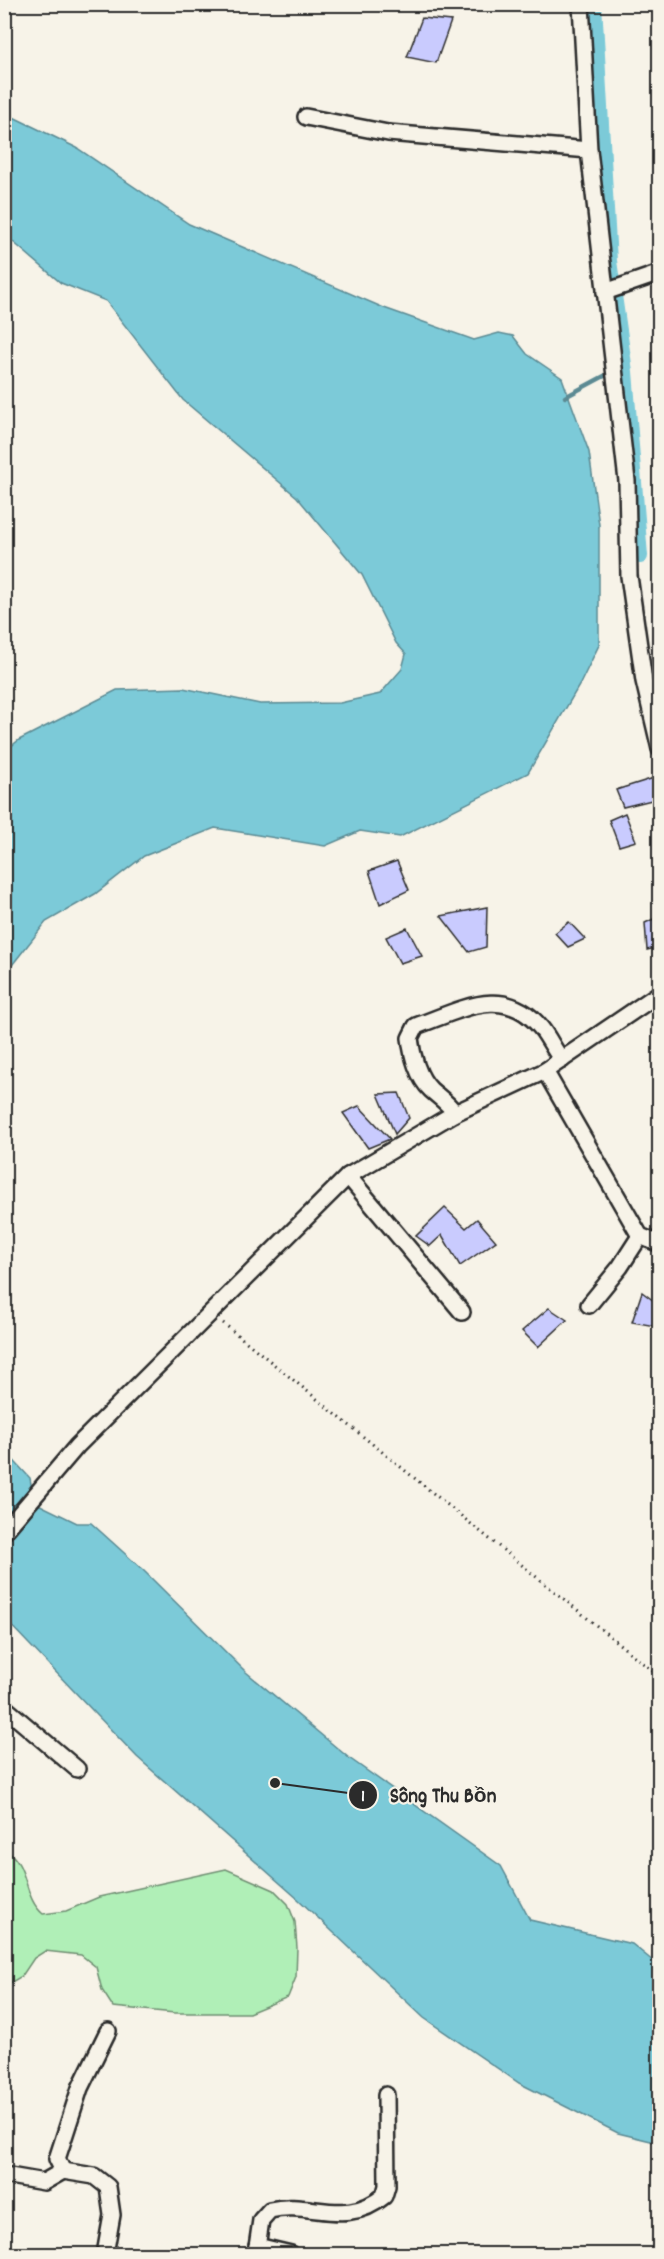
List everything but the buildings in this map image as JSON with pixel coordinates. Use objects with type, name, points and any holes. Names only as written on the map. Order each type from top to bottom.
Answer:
[{"type":"street","points":[[581,4],[589,150],[610,291],[627,481],[629,576],[644,681],[660,749]]},
{"type":"street","points":[[306,117],[388,133],[589,150]]},
{"type":"street","points":[[610,291],[660,273]]},
{"type":"street","points":[[4,1532],[76,1446],[348,1176],[455,1113],[545,1071],[660,993]]},
{"type":"street","points":[[455,1113],[443,1099],[429,1089],[417,1068],[410,1038],[417,1026],[479,1005],[505,1003],[536,1023],[562,1060]]},
{"type":"street","points":[[545,1071],[640,1236],[660,1244]]},
{"type":"street","points":[[348,1176],[462,1312]]},
{"type":"street","points":[[589,1305],[620,1267],[640,1236]]},
{"type":"street","points":[[4,1707],[77,1769]]},
{"type":"street","points":[[63,2171],[57,2159],[80,2088],[108,2031]]},
{"type":"street","points":[[291,2254],[256,2250],[261,2220],[270,2210],[340,2214],[361,2209],[384,2196],[387,2186],[386,2095]]},
{"type":"street","points":[[4,2175],[44,2182],[63,2171],[94,2176],[108,2187],[112,2215],[105,2254]]},
{"type":"path","points":[[210,1313],[660,1677]]},
{"type":"green space","points":[[5,1850],[19,1864],[32,1899],[43,1914],[66,1911],[99,1897],[226,1869],[274,1890],[288,1904],[295,1922],[296,1977],[288,1997],[249,2013],[175,2013],[113,2007],[102,1990],[96,1967],[81,1955],[45,1951],[34,1958],[22,1976],[5,1986]]},
{"type":"water","points":[[5,113],[77,148],[189,224],[384,308],[474,340],[499,333],[513,336],[527,354],[562,378],[589,452],[599,525],[599,645],[580,684],[528,773],[400,837],[360,831],[325,846],[215,828],[144,856],[95,894],[46,922],[5,974],[5,751],[19,740],[117,690],[183,688],[260,704],[340,703],[380,694],[402,669],[406,654],[396,643],[362,575],[297,497],[183,400],[106,301],[61,283],[5,235]]},
{"type":"water","points":[[4,1450],[30,1478],[34,1502],[77,1523],[91,1523],[143,1570],[246,1672],[349,1758],[501,1866],[530,1920],[632,1944],[659,1966],[659,2143],[618,2133],[519,2083],[424,2018],[298,1899],[137,1757],[5,1619]]},
{"type":"waterway","points":[[594,4],[609,261],[625,372],[640,556]]},
{"type":"waterway","points":[[565,397],[608,374]]},
{"type":"place","name":"Sông Thu Bồn","points":[[275,1783]]}]
